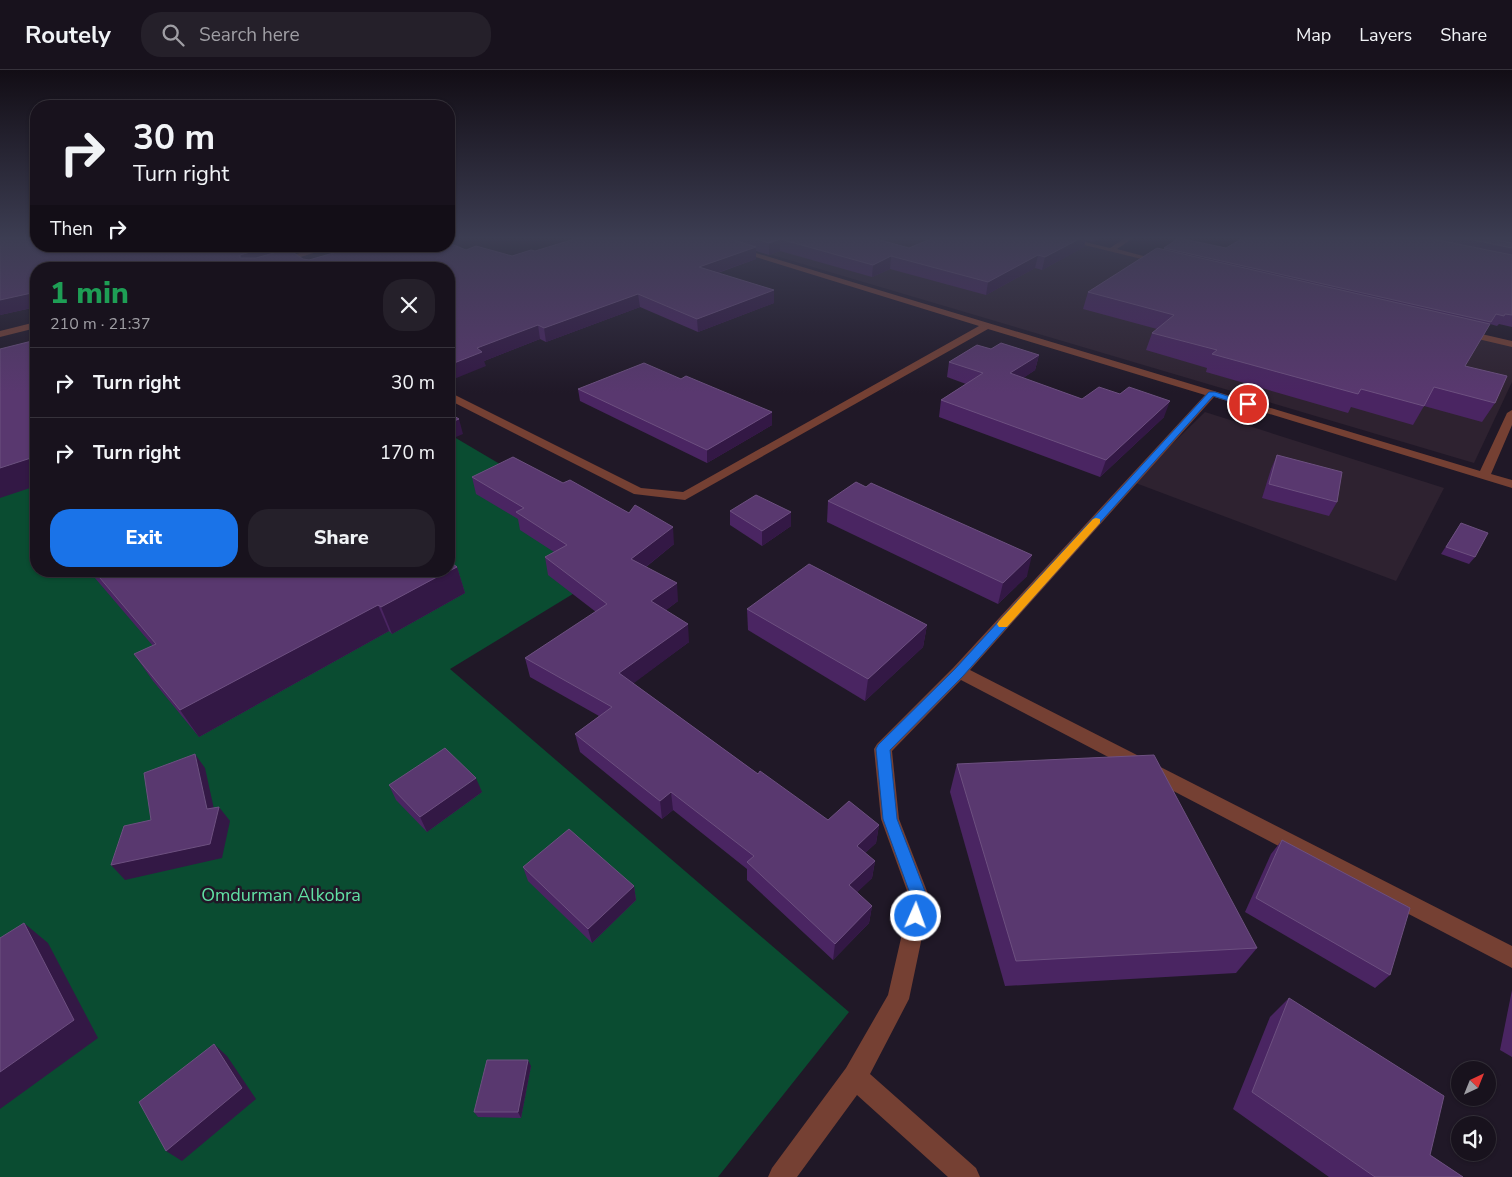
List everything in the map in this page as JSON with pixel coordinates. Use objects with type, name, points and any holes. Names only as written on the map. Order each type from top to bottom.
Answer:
[{"type":"street","points":[[867,290],[1512,484]]},
{"type":"street","points":[[0,334],[30,326]]},
{"type":"street","points":[[455,399],[638,491],[686,496],[986,326]]},
{"type":"street","points":[[1455,331],[1512,344]]},
{"type":"street","points":[[780,1177],[855,1077],[898,999],[920,899],[890,819],[883,749],[959,672],[1212,393]]},
{"type":"street","points":[[1484,476],[1512,413]]},
{"type":"street","points":[[959,672],[1512,957]]},
{"type":"street","points":[[855,1077],[967,1177]]},
{"type":"shaded area","points":[[889,290],[1280,290],[1512,343],[1512,382],[1474,463]]},
{"type":"shaded area","points":[[1205,412],[1444,488],[1396,581],[1133,482]]},
{"type":"green space","name":"Omdurman Alkobra","points":[[30,349],[30,577],[455,577],[455,438],[645,550],[450,669],[849,1012],[718,1177],[0,1177],[0,357]]},
{"type":"building","points":[[0,290],[30,290],[30,293],[0,300]]},
{"type":"building","points":[[455,290],[774,290],[697,319],[638,294],[544,328],[538,325],[477,348],[482,352],[455,363]]},
{"type":"building","points":[[1092,290],[1340,290],[1490,324],[1465,366],[1507,376],[1495,403],[1434,387],[1424,406],[1361,389],[1358,394],[1212,354],[1217,350],[1152,333],[1174,315],[1088,292]]},
{"type":"building","points":[[1348,290],[1512,290],[1512,315],[1496,314],[1491,322]]},
{"type":"building","points":[[30,342],[30,458],[0,468],[0,349]]},
{"type":"building","points":[[1001,343],[1039,355],[1010,373],[1082,399],[1099,387],[1120,394],[1129,387],[1170,401],[1106,460],[941,400],[983,373],[949,362],[977,345],[991,349]]},
{"type":"building","points":[[644,363],[681,379],[686,376],[772,412],[707,450],[578,389]]},
{"type":"building","points":[[1277,455],[1342,472],[1337,502],[1269,484]]},
{"type":"building","points":[[513,457],[563,483],[570,480],[629,513],[635,505],[673,527],[631,559],[677,583],[651,601],[688,624],[619,673],[758,774],[760,771],[828,820],[849,801],[879,825],[857,846],[875,861],[849,885],[872,906],[835,944],[747,862],[754,856],[671,792],[660,801],[575,734],[612,707],[525,658],[607,604],[545,557],[567,545],[516,512],[524,508],[472,477]]},
{"type":"building","points":[[856,482],[866,487],[871,483],[1032,555],[1003,583],[828,501]]},
{"type":"building","points":[[756,495],[791,512],[762,531],[730,511]]},
{"type":"building","points":[[1461,523],[1488,533],[1475,557],[1446,547]]},
{"type":"building","points":[[809,564],[927,625],[868,679],[747,609]]},
{"type":"building","points":[[99,577],[437,577],[381,607],[378,605],[180,710],[134,654],[156,644]]},
{"type":"building","points":[[445,748],[476,778],[420,817],[389,785]]},
{"type":"building","points":[[195,754],[207,809],[219,807],[210,844],[111,865],[124,826],[151,820],[144,773]]},
{"type":"building","points":[[1154,755],[1257,948],[1016,961],[957,764]]},
{"type":"building","points":[[569,829],[634,886],[588,929],[523,867]]},
{"type":"building","points":[[1282,840],[1410,908],[1390,975],[1256,898]]},
{"type":"building","points":[[24,923],[74,1020],[0,1072],[0,938]]},
{"type":"building","points":[[1289,998],[1444,1096],[1430,1155],[1463,1177],[1375,1177],[1252,1092]]},
{"type":"building","points":[[214,1044],[242,1088],[166,1151],[139,1102]]},
{"type":"building","points":[[487,1060],[528,1060],[518,1112],[474,1112]]},
{"type":"slow traffic","points":[[1003,624],[1096,521]]},
{"type":"route","points":[[916,916],[920,899],[890,819],[883,749],[959,672],[1212,393],[1248,404]]}]
